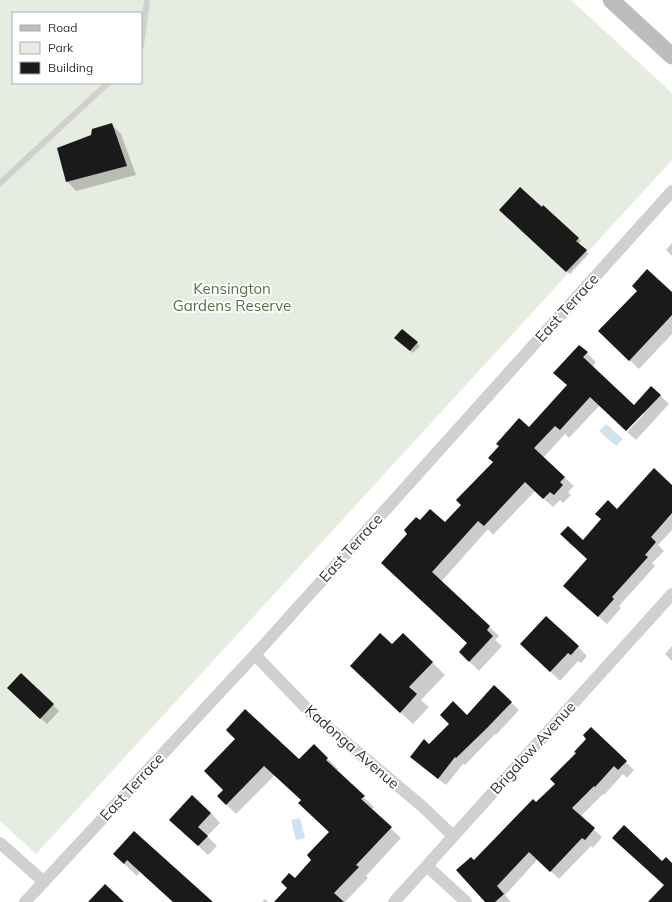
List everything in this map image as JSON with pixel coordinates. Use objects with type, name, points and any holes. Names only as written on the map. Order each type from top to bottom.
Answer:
[{"type":"main road","points":[[611,0],[672,56]]},
{"type":"street","name":"East Terrace","points":[[25,902],[255,655],[672,191]]},
{"type":"street","name":"Brigalow Avenue","points":[[394,902],[672,594]]},
{"type":"street","name":"Kadonga Avenue","points":[[255,655],[311,713],[423,807],[454,836]]},
{"type":"street","points":[[0,843],[44,882]]},
{"type":"street","points":[[427,866],[466,902]]},
{"type":"lane","points":[[142,38],[147,0]]},
{"type":"lane","points":[[0,183],[107,84]]},
{"type":"green space","name":"Kensington Gardens Reserve","points":[[0,0],[571,0],[672,93],[672,160],[36,854],[0,821]]},
{"type":"water","points":[[606,424],[623,439],[616,446],[599,431]]},
{"type":"water","points":[[300,818],[305,838],[296,840],[291,820]]},
{"type":"building","points":[[112,123],[127,166],[66,182],[57,148],[91,135],[92,129]]},
{"type":"building","points":[[520,187],[542,207],[543,205],[579,238],[576,241],[587,250],[566,272],[499,210]]},
{"type":"building","points":[[647,269],[672,292],[672,315],[629,361],[598,331],[637,291],[632,286]]},
{"type":"building","points":[[402,329],[418,342],[410,351],[394,338]]},
{"type":"building","points":[[579,345],[588,352],[583,357],[634,405],[651,386],[661,395],[626,431],[590,397],[560,430],[555,426],[534,448],[565,477],[560,482],[563,485],[554,495],[550,492],[543,499],[525,482],[484,526],[478,521],[432,572],[490,626],[487,630],[493,636],[469,662],[459,652],[467,643],[381,563],[407,534],[404,530],[416,517],[420,520],[430,509],[445,522],[461,505],[456,500],[493,462],[488,458],[499,446],[496,444],[519,418],[529,427],[567,385],[553,373]]},
{"type":"building","points":[[654,468],[672,485],[672,513],[651,537],[656,542],[645,555],[648,557],[612,597],[614,599],[598,617],[563,586],[587,559],[560,534],[568,526],[583,540],[601,519],[595,514],[608,500],[617,509]]},
{"type":"building","points":[[546,616],[579,646],[571,655],[568,653],[550,672],[520,644]]},
{"type":"building","points":[[380,633],[392,644],[403,633],[433,662],[409,687],[417,694],[400,713],[350,666]]},
{"type":"building","points":[[21,673],[54,704],[40,719],[7,688]]},
{"type":"building","points":[[494,685],[512,702],[456,758],[455,757],[438,779],[410,757],[424,739],[429,744],[449,724],[440,715],[453,701],[467,715]]},
{"type":"building","points":[[245,709],[299,759],[314,744],[328,758],[326,760],[365,796],[361,799],[392,827],[356,865],[359,867],[334,893],[344,902],[274,902],[287,888],[281,882],[289,873],[295,878],[311,860],[307,855],[329,832],[298,803],[301,800],[264,766],[226,805],[217,796],[223,790],[204,771],[235,739],[226,730]]},
{"type":"building","points":[[591,727],[627,761],[618,770],[614,766],[595,787],[594,786],[572,808],[595,828],[585,840],[582,838],[550,872],[529,852],[497,886],[504,894],[495,902],[485,902],[456,870],[471,857],[474,860],[533,799],[536,802],[555,784],[550,779],[576,753],[574,752],[586,739],[583,735]]},
{"type":"building","points":[[192,795],[211,813],[198,827],[208,836],[198,846],[169,820]]},
{"type":"building","points":[[624,825],[662,861],[666,857],[672,863],[672,902],[648,902],[664,885],[612,838]]},
{"type":"building","points":[[134,831],[213,902],[173,902],[127,860],[124,864],[113,854]]},
{"type":"building","points":[[105,884],[124,902],[88,902]]}]
